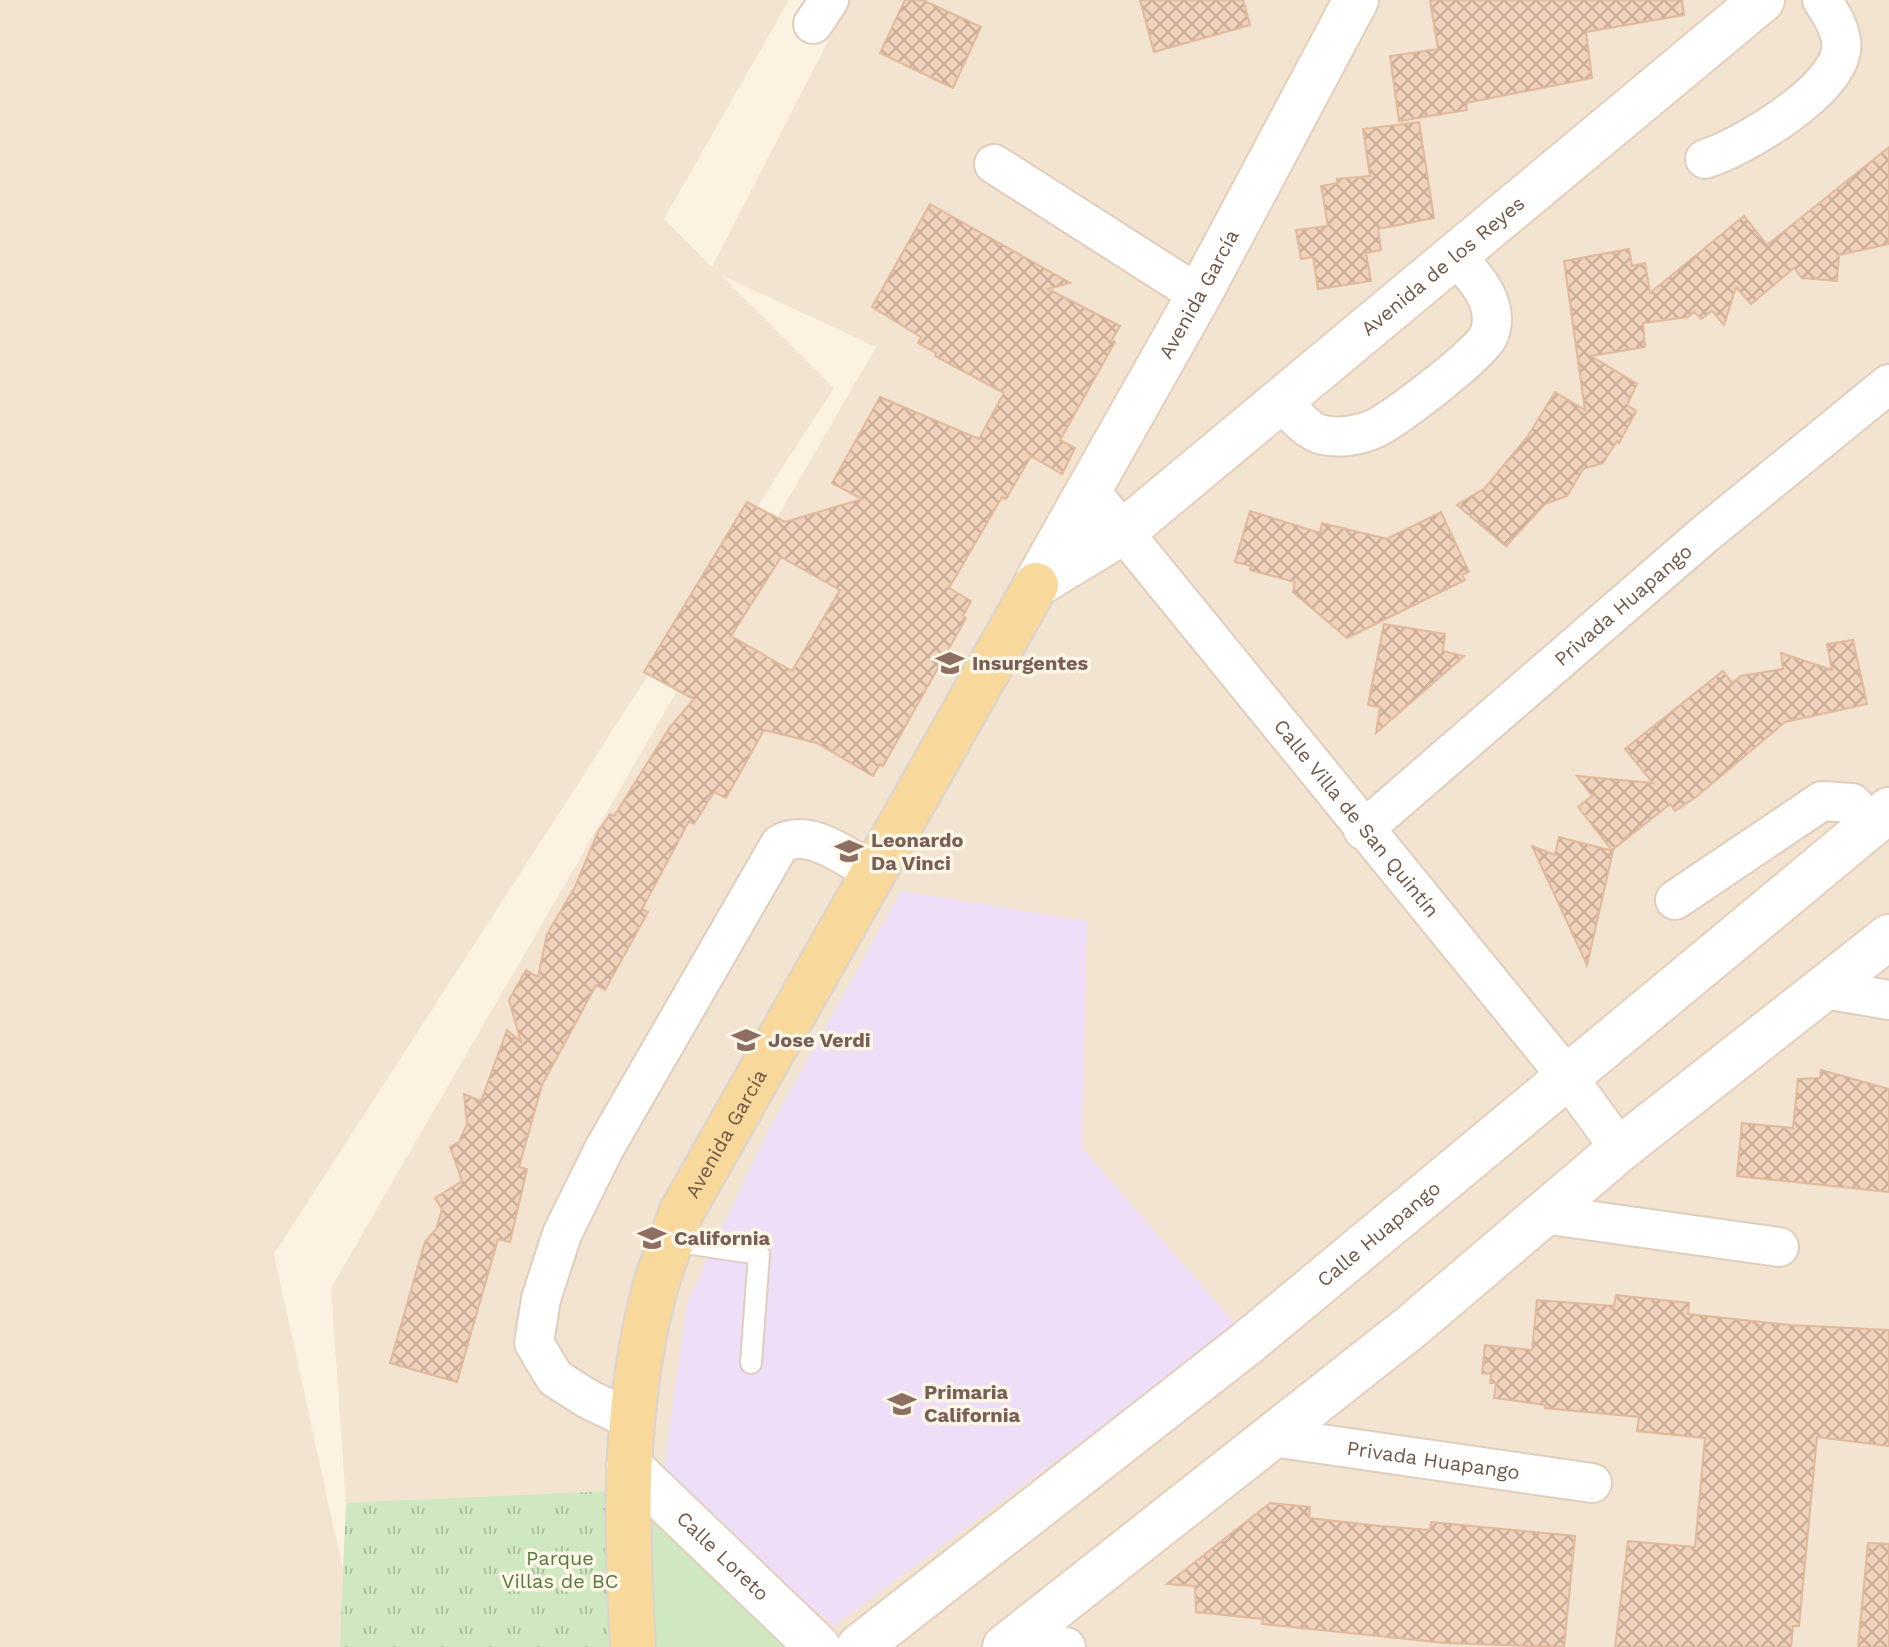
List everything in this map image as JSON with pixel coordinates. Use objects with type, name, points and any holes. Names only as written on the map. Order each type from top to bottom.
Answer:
[{"type":"main road","name":"Avenida García","points":[[633,1647],[626,1506],[641,1353],[656,1287],[681,1213],[1090,491],[1199,295],[1356,0]]},
{"type":"main road","name":"Avenida de los Reyes","points":[[1123,532],[1748,6]]},
{"type":"main road","name":"Avenida García","points":[[1036,585],[1123,532]]},
{"type":"main road","name":"Calle Huapango","points":[[859,1647],[1247,1343],[1569,1079],[1880,817]]},
{"type":"main road","points":[[1010,1643],[1412,1326],[1620,1149],[1889,937]]},
{"type":"main road","name":"Calle Loreto","points":[[629,1466],[818,1647]]},
{"type":"street","points":[[1705,159],[1732,151],[1776,125],[1830,73],[1842,50],[1836,22],[1822,0]]},
{"type":"street","points":[[994,164],[1199,295]]},
{"type":"street","points":[[1281,400],[1320,435],[1347,437],[1376,428],[1478,352],[1490,333],[1490,308],[1483,287],[1455,255]]},
{"type":"street","name":"Privada Huapango","points":[[1363,830],[1705,534],[1889,384]]},
{"type":"street","name":"Calle Villa de San Quintín","points":[[1090,491],[1363,830],[1569,1079],[1620,1149]]},
{"type":"street","points":[[1675,900],[1822,801],[1852,803],[1880,817]]},
{"type":"street","points":[[634,1421],[588,1399],[555,1378],[534,1343],[541,1299],[562,1234],[604,1149],[780,844],[792,837],[805,837],[872,871]]},
{"type":"street","points":[[1825,989],[1889,1000]]},
{"type":"street","points":[[1543,1214],[1779,1247]]},
{"type":"street","name":"Privada Huapango","points":[[1273,1437],[1592,1483]]},
{"type":"street","points":[[1010,1643],[1066,1647]]},
{"type":"lane","points":[[672,1241],[759,1254],[751,1363]]},
{"type":"shaded area","points":[[0,0],[789,0],[664,219],[712,267],[849,0],[1889,0],[1889,1647],[0,1647]],"holes":[[[721,275],[876,347],[331,1288],[346,1503],[343,1570],[274,1254],[834,388]]]},
{"type":"shaded area","name":"Primaria California","points":[[901,891],[1087,921],[1082,1148],[1237,1326],[834,1626],[662,1483],[687,1302],[769,1129]]},
{"type":"green space","points":[[632,1490],[811,1647],[641,1647]]},
{"type":"green space","name":"Parque Villas de BC","points":[[632,1490],[641,1647],[340,1647],[346,1503]]},
{"type":"building","points":[[905,0],[923,0],[981,27],[953,88],[880,53]]},
{"type":"building","points":[[1140,0],[1243,0],[1250,25],[1154,52]]},
{"type":"building","points":[[1430,0],[1682,0],[1684,15],[1586,32],[1592,78],[1466,103],[1467,110],[1399,121],[1390,56],[1438,49]]},
{"type":"building","points":[[1419,122],[1434,218],[1378,229],[1381,250],[1366,253],[1371,281],[1318,289],[1313,257],[1301,259],[1296,230],[1328,226],[1321,186],[1338,183],[1337,179],[1370,176],[1363,129]]},
{"type":"building","points":[[1889,147],[1889,244],[1839,255],[1837,281],[1802,278],[1794,268],[1751,304],[1736,287],[1724,325],[1712,311],[1701,319],[1694,312],[1688,317],[1643,323],[1645,347],[1591,356],[1637,384],[1627,405],[1636,411],[1619,443],[1617,441],[1603,463],[1583,469],[1567,496],[1545,504],[1506,546],[1457,505],[1485,488],[1528,436],[1555,392],[1585,410],[1564,261],[1629,249],[1632,266],[1645,263],[1650,293],[1744,216],[1767,245]]},
{"type":"building","points":[[930,204],[1070,283],[1048,289],[1120,326],[1112,340],[1115,342],[1060,440],[1075,448],[1062,474],[1031,456],[1006,499],[1002,497],[949,588],[971,601],[963,616],[966,618],[883,766],[880,764],[873,776],[817,743],[764,730],[726,798],[714,792],[694,824],[689,821],[642,909],[648,912],[605,990],[596,985],[542,1085],[519,1167],[527,1169],[510,1242],[498,1239],[457,1382],[390,1363],[425,1242],[436,1229],[442,1209],[435,1198],[462,1181],[450,1147],[459,1142],[467,1124],[464,1094],[481,1101],[507,1030],[521,1042],[509,1000],[526,970],[538,977],[547,934],[575,887],[598,832],[610,814],[614,816],[670,727],[694,699],[644,672],[747,502],[785,522],[862,499],[832,483],[880,397],[979,439],[1004,393],[935,356],[936,353],[918,343],[921,337],[872,307]],"holes":[[[781,557],[840,590],[792,671],[731,636]]]},
{"type":"building","points":[[1250,511],[1320,533],[1322,523],[1387,539],[1441,512],[1469,572],[1462,575],[1465,580],[1347,638],[1293,592],[1295,582],[1250,570],[1251,566],[1235,562]]},
{"type":"building","points":[[1384,624],[1445,634],[1443,651],[1464,656],[1376,733],[1380,707],[1368,705]]},
{"type":"building","points":[[1853,640],[1867,704],[1785,722],[1696,797],[1675,811],[1670,804],[1612,850],[1578,807],[1592,796],[1577,776],[1653,783],[1625,749],[1723,671],[1732,683],[1741,676],[1783,669],[1781,653],[1832,670],[1827,644]]},
{"type":"building","points":[[1559,837],[1613,851],[1587,965],[1532,846],[1555,855]]},
{"type":"building","points":[[1821,1070],[1889,1089],[1889,1192],[1737,1176],[1742,1123],[1793,1128],[1798,1079],[1820,1078]]},
{"type":"building","points":[[1616,1295],[1689,1303],[1688,1314],[1790,1325],[1889,1330],[1889,1446],[1817,1437],[1799,1626],[1793,1626],[1791,1647],[1615,1647],[1628,1541],[1695,1547],[1705,1438],[1637,1431],[1639,1417],[1545,1408],[1546,1405],[1494,1398],[1496,1383],[1490,1383],[1491,1374],[1482,1373],[1485,1345],[1532,1350],[1537,1300],[1614,1306]]},
{"type":"building","points":[[1270,1503],[1310,1507],[1309,1518],[1380,1526],[1430,1530],[1431,1522],[1575,1536],[1564,1647],[1445,1643],[1262,1624],[1263,1619],[1196,1612],[1195,1586],[1167,1584]]},
{"type":"building","points":[[1868,1543],[1889,1544],[1889,1647],[1858,1647]]},
{"type":"place","name":"Insurgentes","points":[[950,663]]},
{"type":"place","name":"Leonardo Da Vinci","points":[[849,851]]},
{"type":"place","name":"Jose Verdi","points":[[746,1040]]},
{"type":"place","name":"California","points":[[652,1238]]},
{"type":"place","name":"Primaria California","points":[[902,1404]]}]
